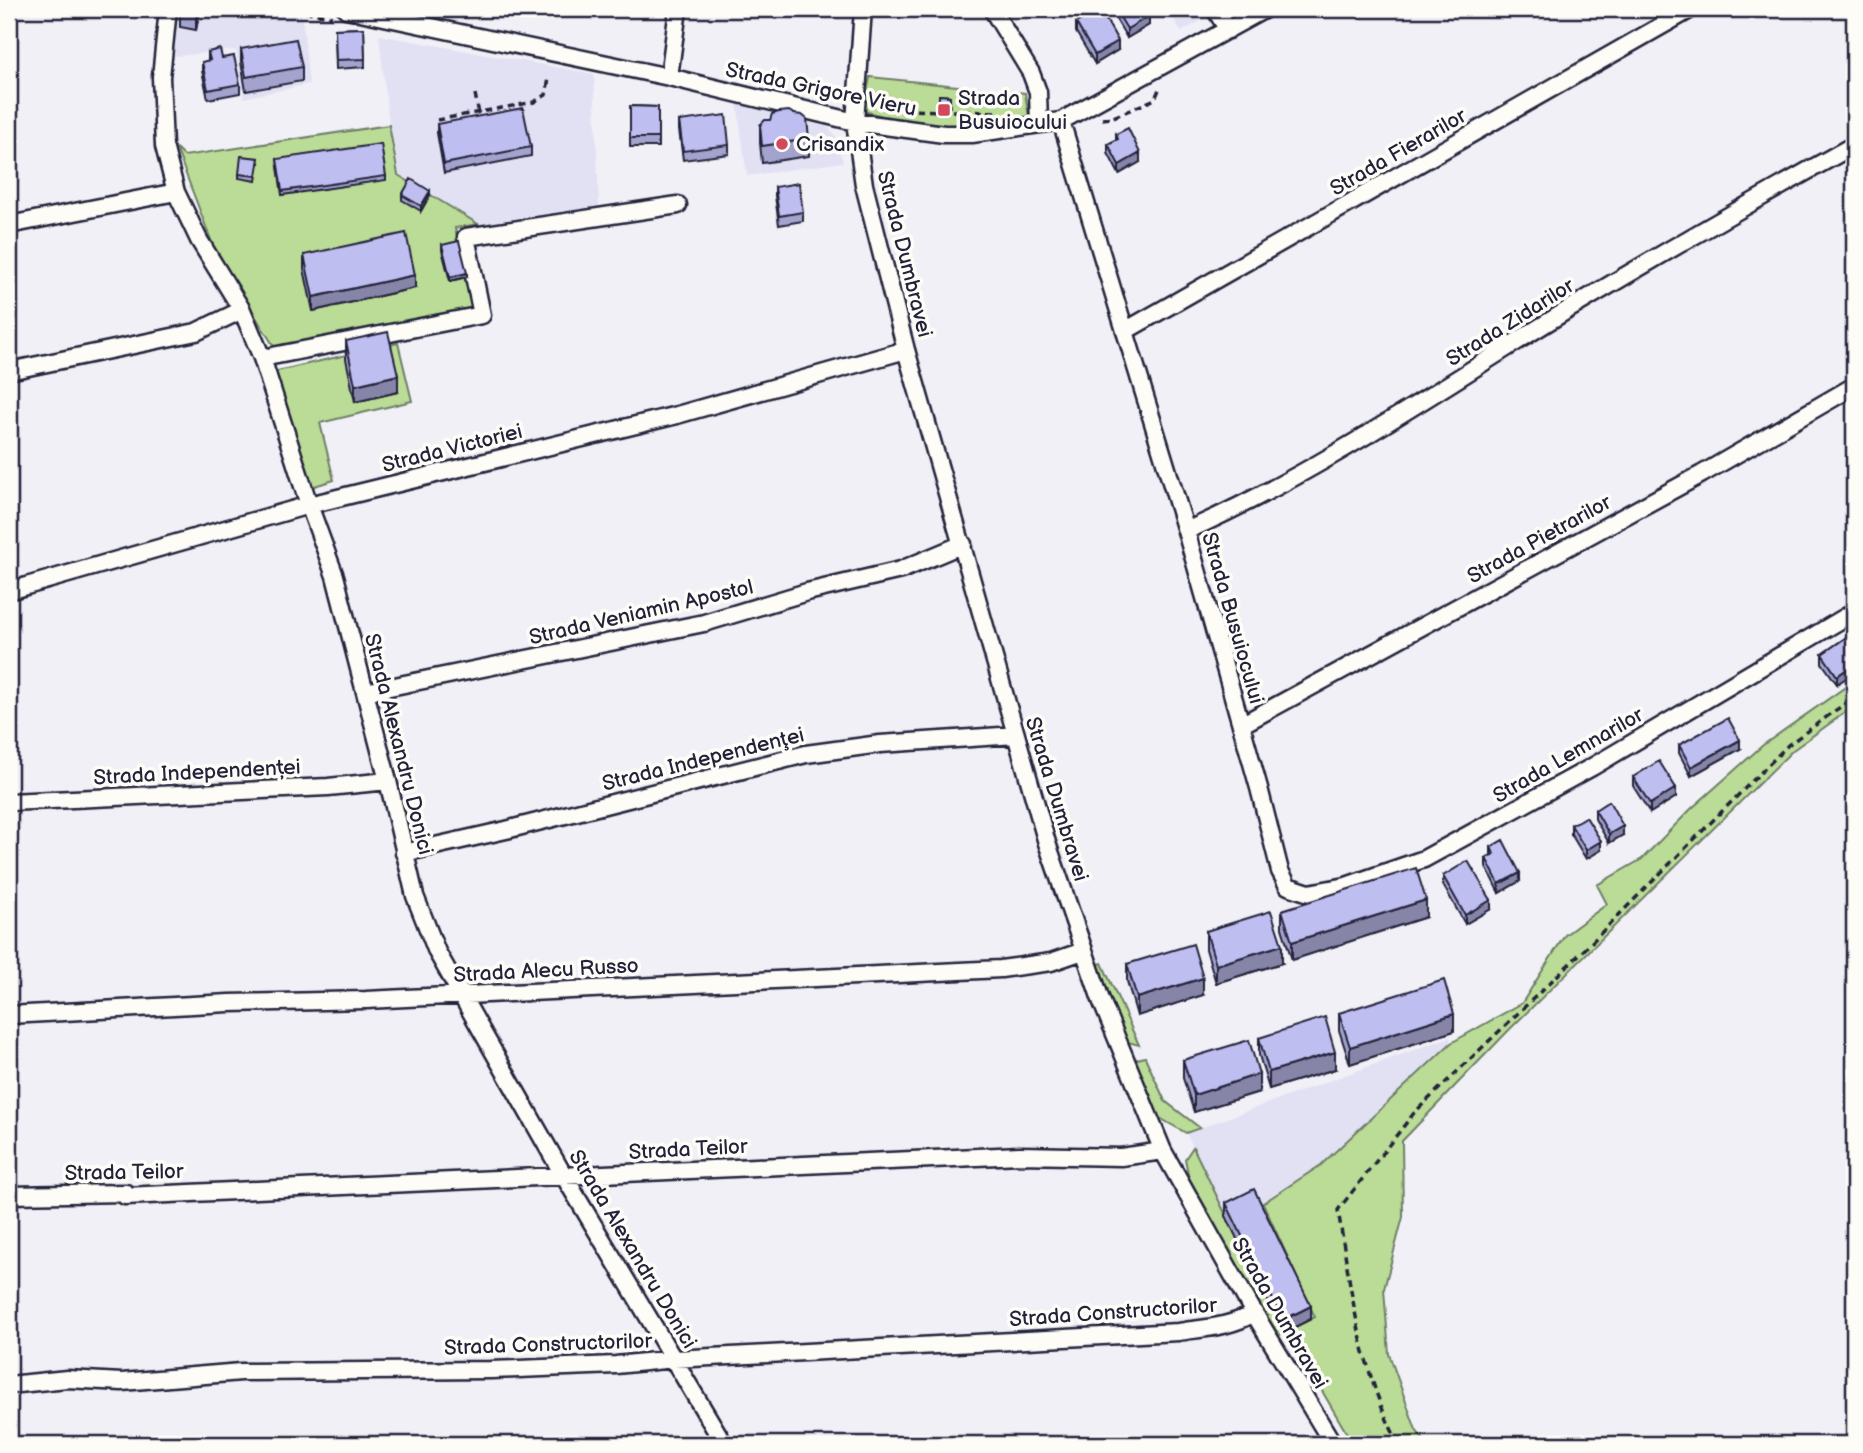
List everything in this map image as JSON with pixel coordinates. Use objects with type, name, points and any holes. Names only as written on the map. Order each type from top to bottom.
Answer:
[{"type":"street","name":"Strada Alexandru Donici","points":[[168,9],[161,77],[164,146],[176,192],[199,240],[242,310],[262,358],[309,505],[335,576],[415,896],[437,952],[461,995],[564,1176],[724,1444]]},
{"type":"street","name":"Strada Grigore Vieru","points":[[346,9],[668,77],[855,121],[944,134],[972,134],[1061,121],[1265,9]]},
{"type":"street","points":[[668,77],[678,9]]},
{"type":"street","name":"Strada Dumbravei","points":[[863,9],[855,121],[864,185],[906,349],[1047,843],[1083,951],[1163,1151],[1254,1313],[1333,1444]]},
{"type":"street","points":[[992,9],[1031,73],[1038,92],[1039,124]]},
{"type":"street","points":[[1215,9],[1228,30]]},
{"type":"street","name":"Strada Fierarilor","points":[[1125,331],[1691,9]]},
{"type":"street","name":"Strada Busuiocului","points":[[1061,121],[1186,531],[1280,871],[1288,886]]},
{"type":"street","name":"Strada Zidarilor","points":[[1186,531],[1236,509],[1285,482],[1419,403],[1566,311],[1854,145]]},
{"type":"street","points":[[9,225],[176,192]]},
{"type":"street","points":[[262,358],[482,315],[466,237],[678,205]]},
{"type":"street","points":[[9,371],[196,332],[242,310]]},
{"type":"street","name":"Strada Victoriei","points":[[9,591],[309,505],[677,415],[906,349]]},
{"type":"street","name":"Strada Pietrarilor","points":[[1241,724],[1702,474],[1854,386]]},
{"type":"street","name":"Strada Veniamin Apostol","points":[[365,692],[704,623],[807,592],[901,570],[963,544]]},
{"type":"street","name":"Strada Lemnarilor","points":[[1288,886],[1308,893],[1346,886],[1424,859],[1544,795],[1854,612]]},
{"type":"street","name":"Strada Independenţei","points":[[404,853],[806,754],[880,744],[1016,735]]},
{"type":"street","name":"Strada Independenței","points":[[9,802],[328,787],[388,781]]},
{"type":"street","name":"Strada Alecu Russo","points":[[9,1015],[1001,969],[1051,962],[1083,951]]},
{"type":"street","name":"Strada Teilor","points":[[9,1195],[126,1193],[125,1196],[1020,1156],[1121,1157],[1163,1151]]},
{"type":"street","name":"Strada Constructorilor","points":[[9,1385],[67,1379],[122,1382],[240,1372],[491,1370],[616,1365],[674,1359],[1178,1332],[1241,1321],[1254,1313]]},
{"type":"path","points":[[437,120],[534,102],[546,94],[549,79]]},
{"type":"path","points":[[1095,119],[1111,118],[1155,99],[1162,82]]},
{"type":"path","points":[[790,87],[845,97],[849,93],[857,94]]},
{"type":"path","points":[[475,94],[482,125]]},
{"type":"path","points":[[900,111],[911,108],[1009,112]]},
{"type":"path","points":[[1399,1444],[1384,1417],[1357,1323],[1338,1210],[1414,1113],[1587,947],[1788,745],[1854,697]]},
{"type":"shaded area","points":[[179,9],[276,9],[302,14],[309,84],[244,98],[236,50],[175,56],[175,26]]},
{"type":"shaded area","points":[[1168,9],[1200,9],[1202,20],[1181,32]]},
{"type":"shaded area","points":[[379,35],[594,74],[599,206],[478,224],[398,175],[389,125]]},
{"type":"shaded area","points":[[737,102],[822,121],[835,135],[843,162],[747,176]]},
{"type":"shaded area","points":[[1450,1037],[1451,1043],[1321,1165],[1263,1203],[1315,1318],[1283,1333],[1186,1133]]},
{"type":"green space","points":[[870,77],[1025,93],[1029,117],[956,128],[911,123],[863,111]]},
{"type":"green space","points":[[389,125],[398,175],[478,224],[455,228],[475,309],[275,348],[216,253],[176,148],[184,156]]},
{"type":"green space","points":[[398,343],[412,401],[320,423],[334,480],[311,487],[273,372]]},
{"type":"green space","points":[[1854,681],[1854,706],[1793,750],[1509,1030],[1402,1141],[1403,1217],[1384,1289],[1389,1354],[1416,1430],[1427,1444],[1353,1444],[1287,1331],[1315,1317],[1263,1203],[1321,1165],[1451,1043],[1522,1003],[1565,935],[1607,904],[1597,885],[1642,859],[1691,809],[1763,745]]},
{"type":"green space","points":[[1102,963],[1139,1045],[1128,1042],[1097,965]]},
{"type":"green space","points":[[1145,1057],[1165,1101],[1200,1128],[1186,1133],[1158,1117],[1134,1060]]},
{"type":"green space","points":[[1193,1147],[1283,1333],[1276,1337],[1189,1178],[1185,1159]]},
{"type":"building","points":[[180,9],[197,9],[196,12]]},
{"type":"building","points":[[1100,9],[1118,41],[1095,55],[1076,23]]},
{"type":"building","points":[[1115,9],[1144,9],[1149,16],[1127,29]]},
{"type":"building","points":[[364,28],[365,59],[336,60],[335,29]]},
{"type":"building","points":[[296,39],[302,67],[246,77],[241,49]]},
{"type":"building","points":[[220,49],[222,58],[234,56],[240,84],[208,90],[202,62],[210,60],[208,52]]},
{"type":"building","points":[[939,95],[950,96],[950,102],[939,101]]},
{"type":"building","points":[[630,106],[658,107],[658,138],[630,138]]},
{"type":"building","points":[[523,108],[531,147],[444,164],[437,124]]},
{"type":"building","points":[[789,111],[807,119],[809,139],[762,146],[760,125],[765,120],[770,120],[772,114]]},
{"type":"building","points":[[726,115],[729,145],[683,151],[679,121]]},
{"type":"building","points":[[1128,128],[1140,153],[1119,165],[1108,144],[1118,139],[1116,134]]},
{"type":"building","points":[[381,144],[386,176],[282,191],[277,159]]},
{"type":"building","points":[[241,156],[259,158],[256,176],[239,174]]},
{"type":"building","points":[[411,179],[430,191],[421,206],[402,195]]},
{"type":"building","points":[[799,183],[803,212],[779,216],[775,187]]},
{"type":"building","points":[[406,233],[415,275],[313,297],[304,255]]},
{"type":"building","points":[[459,241],[467,273],[450,277],[442,245]]},
{"type":"building","points":[[388,332],[398,375],[355,385],[346,341]]},
{"type":"building","points":[[1854,632],[1854,664],[1837,676],[1822,654]]},
{"type":"building","points":[[1728,718],[1740,740],[1691,767],[1679,745]]},
{"type":"building","points":[[1659,761],[1676,788],[1650,804],[1633,777]]},
{"type":"building","points":[[1609,801],[1623,826],[1609,834],[1595,810]]},
{"type":"building","points":[[1586,817],[1601,841],[1586,850],[1571,825]]},
{"type":"building","points":[[1503,840],[1520,873],[1499,884],[1486,858],[1494,854],[1491,847]]},
{"type":"building","points":[[1468,861],[1491,900],[1465,915],[1443,876]]},
{"type":"building","points":[[1416,868],[1426,900],[1292,942],[1282,910]]},
{"type":"building","points":[[1271,911],[1282,945],[1216,965],[1206,931]]},
{"type":"building","points":[[1193,944],[1203,978],[1137,998],[1127,964]]},
{"type":"building","points":[[1444,980],[1454,1014],[1350,1047],[1339,1013]]},
{"type":"building","points":[[1325,1017],[1335,1052],[1269,1072],[1259,1038]]},
{"type":"building","points":[[1249,1040],[1259,1074],[1194,1095],[1183,1060]]},
{"type":"building","points":[[1254,1189],[1311,1306],[1283,1320],[1226,1203]]},
{"type":"place","name":"Strada Busuiocului","points":[[944,110]]},
{"type":"place","name":"Crisandix","points":[[782,144]]}]
